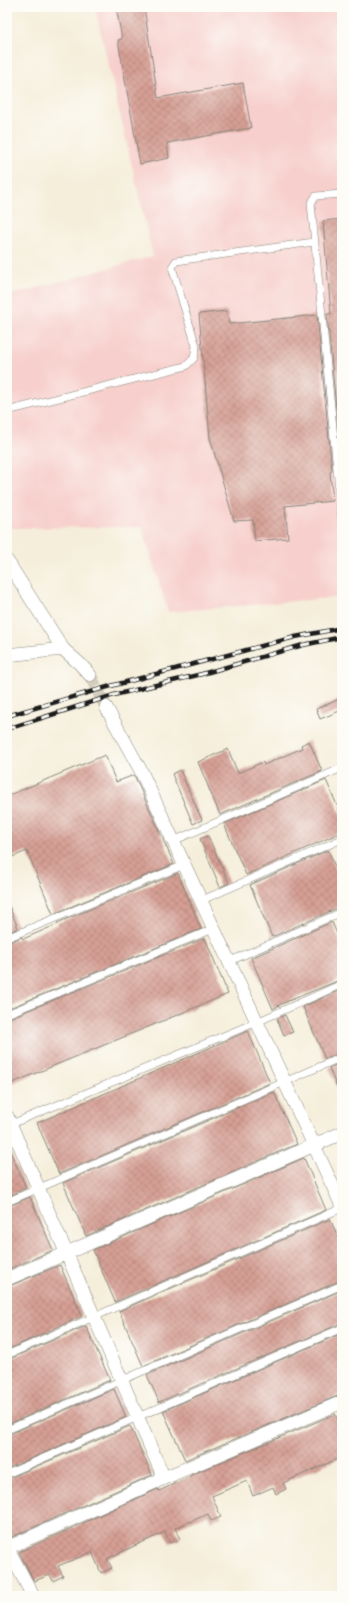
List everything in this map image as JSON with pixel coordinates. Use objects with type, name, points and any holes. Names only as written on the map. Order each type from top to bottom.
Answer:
[{"type":"street","points":[[7,561],[63,649],[80,664],[90,676]]},
{"type":"street","points":[[7,655],[63,649]]},
{"type":"street","points":[[106,707],[141,771],[342,1207]]},
{"type":"street","points":[[8,1122],[39,1189],[164,1478]]},
{"type":"street","points":[[7,1279],[342,1133]]},
{"type":"street","points":[[33,1596],[7,1547],[342,1402]]},
{"type":"lane","points":[[342,194],[316,196],[311,203],[342,520]]},
{"type":"lane","points":[[7,411],[186,366],[194,358],[196,346],[172,267],[176,261],[314,242]]},
{"type":"lane","points":[[173,842],[342,768]]},
{"type":"lane","points":[[200,901],[342,839]]},
{"type":"lane","points":[[7,938],[184,865]]},
{"type":"lane","points":[[228,962],[342,912]]},
{"type":"lane","points":[[7,1014],[213,928]]},
{"type":"lane","points":[[8,1122],[256,1022],[342,984]]},
{"type":"lane","points":[[7,1202],[342,1057]]},
{"type":"lane","points":[[7,1355],[342,1207]]},
{"type":"lane","points":[[7,1430],[342,1285]]},
{"type":"lane","points":[[7,1474],[342,1328]]},
{"type":"shaded area","points":[[95,7],[342,7],[342,597],[168,612],[142,527],[7,528],[7,338],[12,336],[7,318],[7,296],[153,256]]},
{"type":"building","points":[[116,7],[144,7],[158,98],[243,83],[251,128],[167,143],[169,158],[140,164],[118,40],[122,39]]},
{"type":"building","points":[[342,219],[342,469],[327,314],[331,314],[323,221]]},
{"type":"building","points":[[227,311],[229,324],[317,315],[332,471],[330,472],[333,501],[285,506],[288,538],[255,541],[253,520],[234,521],[210,438],[199,314]]},
{"type":"building","points":[[342,698],[342,710],[320,719],[316,709]]},
{"type":"building","points":[[309,741],[322,771],[220,815],[198,762],[228,749],[238,773],[263,762],[264,765],[302,748],[301,745]]},
{"type":"building","points":[[105,755],[116,782],[134,775],[174,864],[53,914],[27,851],[7,859],[7,796]]},
{"type":"building","points":[[180,770],[202,820],[193,824],[172,774]]},
{"type":"building","points":[[326,780],[342,817],[342,832],[246,875],[224,824]]},
{"type":"building","points":[[208,836],[229,883],[220,887],[200,839]]},
{"type":"building","points":[[328,850],[342,883],[342,906],[272,937],[250,885]]},
{"type":"building","points":[[178,873],[201,929],[7,1009],[7,943],[22,937],[23,939],[58,924],[57,923]]},
{"type":"building","points":[[7,901],[18,928],[7,933]]},
{"type":"building","points":[[332,922],[342,946],[342,979],[281,1004],[273,1009],[251,958]]},
{"type":"building","points":[[205,938],[228,994],[12,1083],[7,1070],[7,1019]]},
{"type":"building","points":[[342,989],[342,1052],[325,1059],[303,1007]]},
{"type":"building","points":[[285,1015],[293,1032],[284,1035],[277,1019]]},
{"type":"building","points":[[248,1031],[270,1083],[59,1174],[37,1123]]},
{"type":"building","points":[[342,1062],[342,1099],[329,1068]]},
{"type":"building","points":[[274,1092],[297,1144],[86,1236],[63,1183]]},
{"type":"building","points":[[7,1144],[26,1188],[7,1197]]},
{"type":"building","points":[[304,1158],[326,1210],[115,1302],[93,1250]]},
{"type":"building","points":[[30,1197],[53,1250],[7,1270],[7,1207]]},
{"type":"building","points":[[330,1219],[342,1246],[342,1280],[143,1366],[119,1311]]},
{"type":"building","points":[[60,1265],[82,1316],[7,1350],[7,1287]]},
{"type":"building","points":[[342,1290],[342,1323],[159,1402],[147,1375]]},
{"type":"building","points":[[86,1326],[110,1380],[7,1425],[7,1360]]},
{"type":"building","points":[[342,1333],[342,1394],[185,1460],[163,1411]]},
{"type":"building","points":[[114,1389],[126,1417],[7,1469],[7,1435]]},
{"type":"building","points":[[335,1414],[342,1430],[342,1457],[283,1483],[286,1489],[276,1494],[273,1487],[253,1496],[247,1481],[212,1496],[221,1517],[211,1521],[208,1514],[175,1528],[180,1539],[170,1543],[165,1532],[107,1559],[112,1568],[101,1573],[92,1552],[58,1566],[63,1576],[53,1581],[50,1575],[34,1581],[19,1552],[158,1489],[159,1491],[191,1475]]},
{"type":"building","points":[[130,1426],[152,1475],[7,1539],[7,1479]]},
{"type":"tunnel","points":[[90,675],[106,707]]},
{"type":"railway","points":[[7,716],[111,686],[295,637],[342,628]]},
{"type":"railway","points":[[7,729],[114,695],[202,674],[303,645],[342,637]]}]
